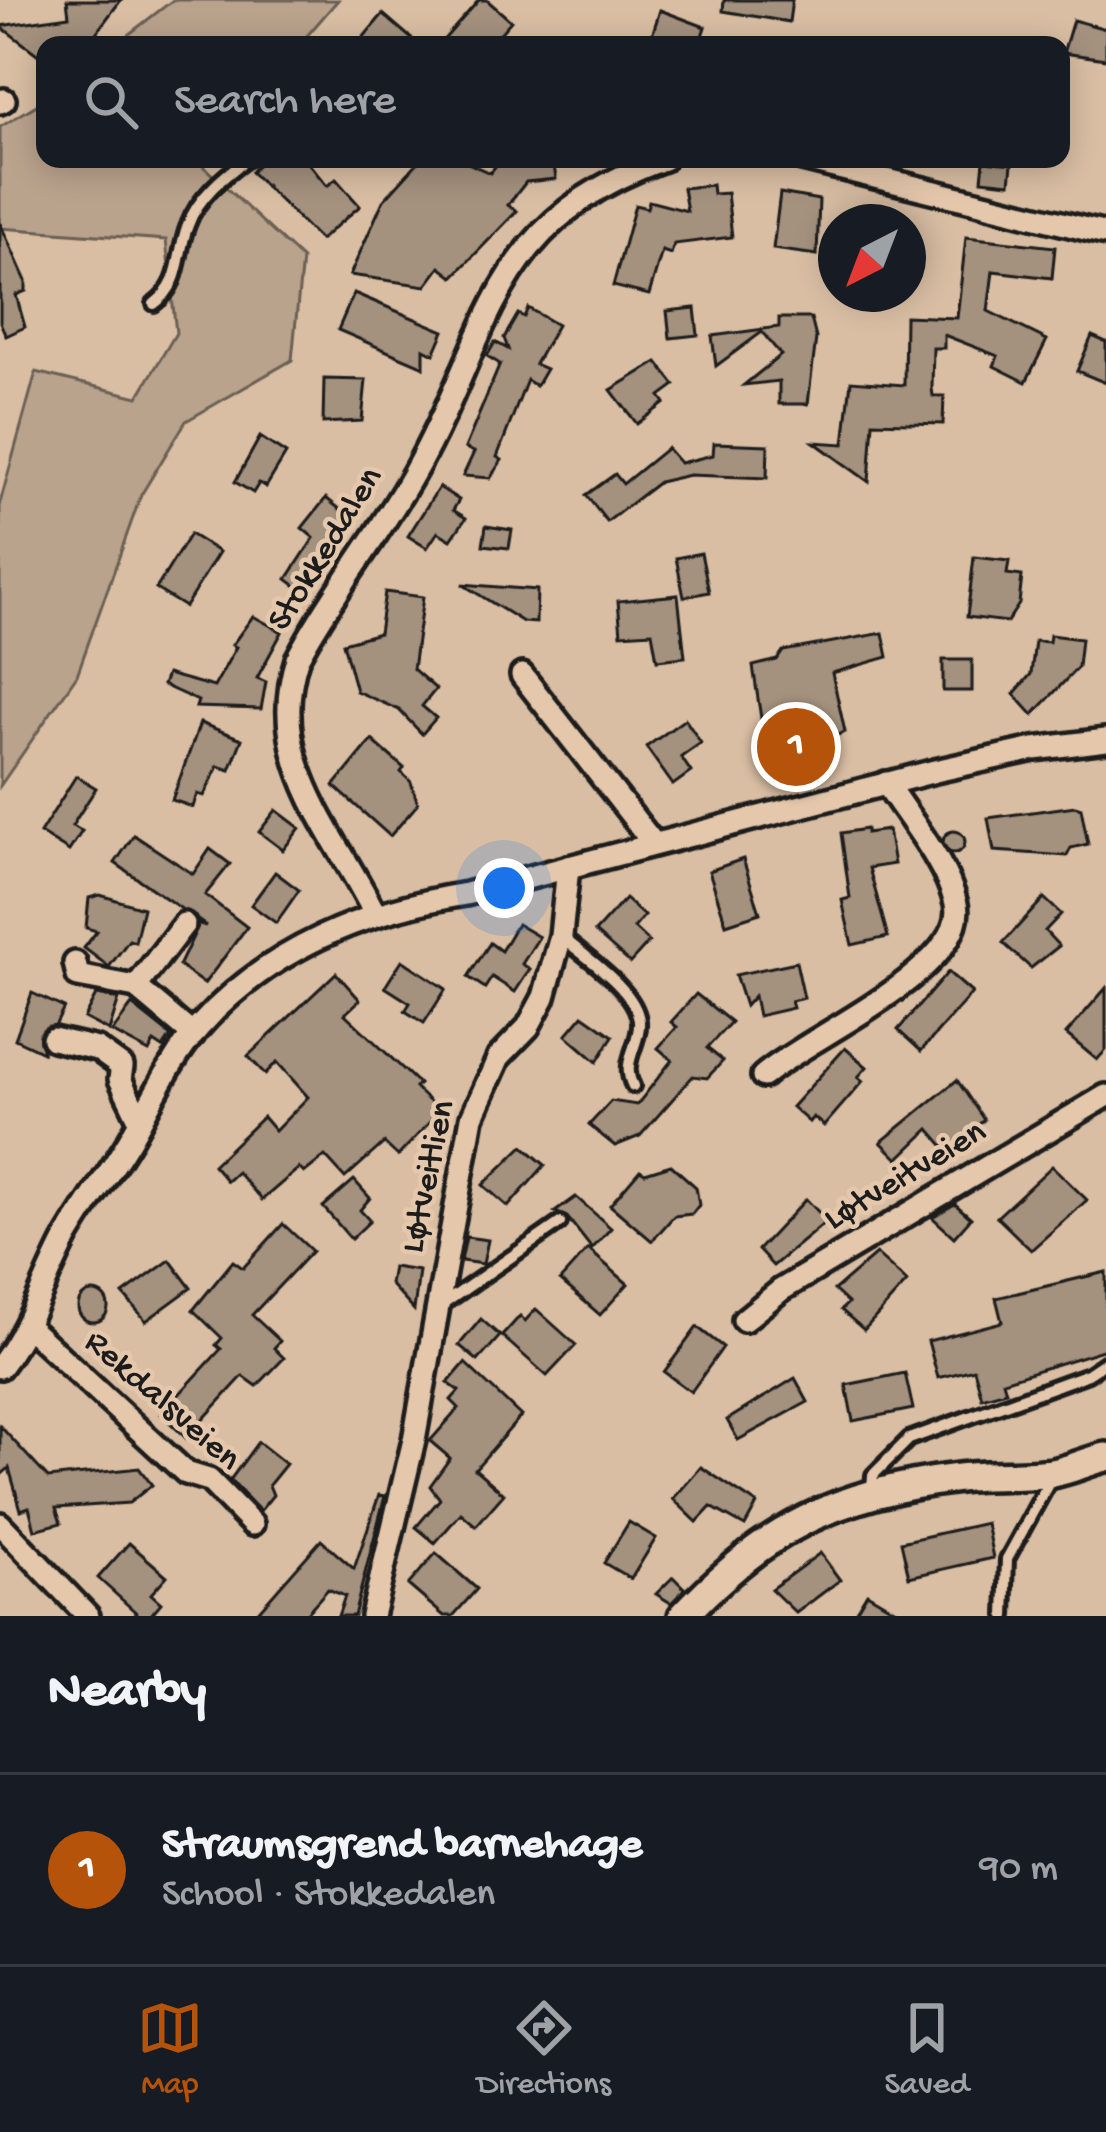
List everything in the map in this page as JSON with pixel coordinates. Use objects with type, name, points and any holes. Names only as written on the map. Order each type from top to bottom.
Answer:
[{"type":"street","name":"Stokkedalen","points":[[375,914],[306,795],[290,747],[288,693],[297,659],[418,467],[482,320],[509,273],[586,197],[646,168]]},
{"type":"street","points":[[838,168],[1106,234]]},
{"type":"street","points":[[523,675],[655,844]]},
{"type":"street","points":[[375,914],[886,783],[1034,749],[1106,740]]},
{"type":"street","points":[[763,1076],[787,1054],[848,1023],[935,956],[954,934],[957,908],[950,887],[886,783]]},
{"type":"street","name":"Løtveitlien","points":[[372,1616],[392,1545],[472,1117],[499,1057],[536,1016],[561,936],[568,867]]},
{"type":"street","name":"Rekdalsveien","points":[[0,1367],[28,1327],[67,1238],[193,1035],[231,995],[273,963],[375,914]]},
{"type":"street","points":[[136,987],[184,924]]},
{"type":"street","points":[[75,963],[78,976],[88,982],[136,987],[193,1035]]},
{"type":"street","points":[[53,1039],[98,1049],[122,1067],[124,1092],[140,1120]]},
{"type":"street","name":"Løtveitveien","points":[[743,1319],[781,1291],[1106,1096]]},
{"type":"street","name":"Rekdalsveien","points":[[28,1327],[186,1473],[208,1480],[222,1500],[253,1525]]},
{"type":"street","points":[[683,1616],[715,1581],[800,1518],[872,1492],[964,1477],[1055,1472],[1106,1457]]},
{"type":"street","points":[[0,1524],[88,1616]]},
{"type":"lane","points":[[154,304],[172,286],[190,218],[236,168]]},
{"type":"lane","points":[[561,936],[634,1006],[640,1023],[627,1069],[633,1086]]},
{"type":"lane","name":"Løtveitlien","points":[[436,1309],[560,1223]]},
{"type":"lane","points":[[872,1492],[873,1475],[908,1439],[1102,1369]]},
{"type":"lane","points":[[1005,1616],[1007,1559],[1055,1472]]},
{"type":"shaded area","points":[[173,0],[338,0],[307,36],[127,36]]},
{"type":"shaded area","points":[[36,105],[36,168],[205,168],[302,259],[292,360],[186,421],[141,495],[77,675],[0,786],[0,503],[36,372],[138,397],[176,333],[166,240],[0,228],[0,127]]},
{"type":"building","points":[[67,0],[121,0],[94,36],[36,36],[36,53],[0,26],[69,16]]},
{"type":"building","points":[[479,0],[487,0],[511,21],[498,36],[447,36]]},
{"type":"building","points":[[724,0],[792,0],[789,22],[723,11]]},
{"type":"building","points":[[660,10],[705,27],[702,36],[652,36]]},
{"type":"building","points":[[383,14],[409,36],[365,36]]},
{"type":"building","points":[[1073,20],[1106,29],[1106,59],[1070,54]]},
{"type":"building","points":[[255,168],[312,168],[327,186],[336,179],[360,206],[320,240],[251,172]]},
{"type":"building","points":[[413,168],[479,168],[490,173],[494,168],[554,168],[556,179],[526,182],[508,205],[517,211],[453,277],[440,267],[426,286],[350,275],[383,201]]},
{"type":"building","points":[[983,168],[1012,168],[1010,183],[982,180]]},
{"type":"building","points":[[712,185],[713,194],[727,193],[732,237],[674,244],[671,254],[662,251],[649,295],[613,286],[635,205],[647,208],[649,201],[687,211],[683,188]]},
{"type":"building","points":[[780,193],[819,200],[817,255],[773,249]]},
{"type":"building","points":[[0,223],[26,281],[26,291],[16,295],[25,327],[6,336],[0,322]]},
{"type":"building","points":[[966,237],[1055,247],[1052,278],[993,271],[988,311],[1047,340],[1026,382],[994,366],[998,356],[944,335],[944,348],[933,348],[932,388],[933,396],[944,396],[943,424],[873,422],[869,482],[814,442],[844,444],[851,381],[904,385],[905,316],[957,318]]},
{"type":"building","points":[[354,293],[444,331],[434,354],[424,349],[424,367],[338,330]]},
{"type":"building","points":[[528,308],[557,325],[535,364],[546,369],[536,386],[527,380],[497,457],[502,460],[490,478],[463,476],[474,452],[465,448],[500,364],[487,356],[495,342],[508,349],[504,338],[518,314],[524,317]]},
{"type":"building","points":[[695,308],[698,335],[670,338],[667,311]]},
{"type":"building","points":[[779,318],[811,318],[816,338],[808,404],[779,404],[779,381],[744,385],[781,355],[762,332],[716,366],[712,336],[779,327]]},
{"type":"building","points":[[1092,336],[1106,342],[1106,383],[1077,371]]},
{"type":"building","points":[[657,362],[675,385],[660,396],[665,403],[637,424],[611,390]]},
{"type":"building","points":[[324,379],[366,380],[362,421],[323,423]]},
{"type":"building","points":[[260,437],[286,454],[266,487],[259,483],[253,493],[235,482]]},
{"type":"building","points":[[714,443],[768,445],[767,478],[689,475],[659,482],[607,522],[586,495],[615,474],[623,484],[667,448],[680,463],[713,455]]},
{"type":"building","points":[[439,487],[459,500],[453,510],[466,518],[451,540],[438,532],[427,548],[408,536]]},
{"type":"building","points":[[326,498],[352,519],[299,588],[287,579],[314,538],[302,528]]},
{"type":"building","points":[[486,526],[512,530],[509,548],[483,545]]},
{"type":"building","points":[[190,534],[219,552],[185,607],[156,589]]},
{"type":"building","points":[[701,553],[709,592],[684,597],[676,558]]},
{"type":"building","points":[[974,557],[1009,561],[1007,574],[1022,576],[1019,604],[1007,622],[967,617]]},
{"type":"building","points":[[462,584],[537,590],[536,623],[523,622]]},
{"type":"building","points":[[385,592],[423,597],[413,669],[436,689],[422,706],[436,718],[422,734],[399,710],[356,691],[343,643],[379,633]]},
{"type":"building","points":[[678,595],[685,657],[657,660],[652,632],[621,634],[618,601]]},
{"type":"building","points":[[253,616],[282,632],[257,678],[266,682],[261,709],[196,707],[198,701],[163,685],[167,674],[214,687],[236,647],[232,645]]},
{"type":"building","points":[[883,633],[888,657],[832,673],[845,732],[812,745],[815,760],[779,770],[767,723],[762,725],[753,666],[777,660],[783,651]]},
{"type":"building","points":[[1050,635],[1081,639],[1078,667],[1033,715],[1014,694],[1031,674],[1035,641],[1049,642]]},
{"type":"building","points":[[943,660],[972,660],[972,691],[943,691]]},
{"type":"building","points":[[685,719],[701,743],[681,757],[691,772],[673,785],[646,747]]},
{"type":"building","points":[[200,723],[242,739],[230,770],[218,766],[204,796],[197,794],[193,807],[172,800]]},
{"type":"building","points":[[372,740],[404,768],[401,772],[411,782],[418,804],[390,836],[334,786]]},
{"type":"building","points":[[76,776],[96,788],[72,826],[82,831],[69,851],[40,833]]},
{"type":"building","points":[[1081,808],[1088,844],[1071,848],[1067,856],[994,851],[988,818]]},
{"type":"building","points":[[276,810],[300,828],[283,850],[259,832]]},
{"type":"building","points":[[866,829],[866,833],[888,830],[894,864],[869,868],[888,937],[852,945],[842,900],[850,898],[841,833]]},
{"type":"building","points":[[954,831],[965,842],[954,853],[943,842]]},
{"type":"building","points":[[134,835],[193,874],[210,849],[230,864],[205,895],[247,927],[204,984],[179,966],[199,924],[206,926],[115,863]]},
{"type":"building","points":[[743,859],[760,913],[726,924],[709,871]]},
{"type":"building","points":[[275,872],[299,890],[276,923],[251,905]]},
{"type":"building","points":[[100,895],[143,908],[135,942],[129,940],[109,967],[84,948],[97,931],[86,928],[89,898]]},
{"type":"building","points":[[1044,898],[1061,914],[1045,931],[1059,946],[1031,968],[1003,943]]},
{"type":"building","points":[[625,899],[644,916],[634,928],[649,942],[630,963],[595,932]]},
{"type":"building","points":[[517,924],[539,937],[522,964],[530,969],[515,992],[492,977],[485,988],[468,977],[490,943],[501,951]]},
{"type":"building","points":[[402,960],[446,989],[424,1023],[405,1011],[410,1003],[385,987]]},
{"type":"building","points":[[796,962],[804,998],[791,1001],[793,1008],[758,1016],[754,996],[745,1006],[735,975]]},
{"type":"building","points":[[948,972],[972,993],[921,1051],[898,1030]]},
{"type":"building","points":[[336,973],[360,1000],[345,1014],[419,1084],[415,1088],[440,1111],[398,1156],[384,1143],[345,1178],[325,1156],[304,1173],[299,1168],[262,1200],[237,1172],[227,1181],[213,1165],[263,1117],[275,1131],[308,1097],[277,1062],[265,1074],[248,1056]]},
{"type":"building","points":[[1106,988],[1106,1050],[1097,1060],[1066,1034]]},
{"type":"building","points":[[32,993],[64,1008],[56,1024],[39,1035],[43,1052],[15,1039]]},
{"type":"building","points":[[696,994],[731,1022],[707,1048],[723,1061],[707,1078],[693,1076],[640,1136],[615,1146],[589,1125],[611,1101],[637,1105],[672,1060],[658,1048],[677,1027],[671,1022]]},
{"type":"building","points":[[96,995],[119,999],[109,1031],[84,1018]]},
{"type":"building","points":[[132,1005],[171,1036],[163,1048],[154,1042],[149,1052],[112,1032]]},
{"type":"building","points":[[583,1015],[613,1036],[597,1062],[566,1035]]},
{"type":"building","points":[[845,1048],[867,1067],[858,1077],[863,1081],[824,1126],[813,1117],[809,1122],[792,1107]]},
{"type":"building","points":[[957,1080],[984,1120],[948,1151],[929,1129],[898,1159],[881,1142]]},
{"type":"building","points":[[523,1146],[545,1165],[508,1207],[483,1185]]},
{"type":"building","points":[[671,1165],[696,1187],[699,1205],[692,1214],[674,1216],[652,1241],[610,1205],[640,1170],[645,1173]]},
{"type":"building","points":[[1052,1166],[1087,1200],[1031,1250],[997,1217]]},
{"type":"building","points":[[354,1180],[370,1198],[360,1210],[370,1221],[351,1239],[323,1207]]},
{"type":"building","points":[[576,1197],[611,1228],[592,1249],[567,1217],[555,1212]]},
{"type":"building","points":[[806,1199],[827,1221],[773,1266],[758,1250]]},
{"type":"building","points":[[955,1204],[971,1218],[954,1237],[932,1217]]},
{"type":"building","points":[[283,1224],[312,1251],[252,1315],[280,1341],[274,1348],[284,1358],[257,1386],[243,1376],[186,1438],[161,1414],[221,1349],[216,1345],[222,1338],[193,1310],[233,1261],[243,1268]]},
{"type":"building","points":[[466,1237],[488,1240],[483,1264],[461,1261]]},
{"type":"building","points":[[588,1249],[628,1284],[600,1315],[560,1280]]},
{"type":"building","points":[[876,1254],[907,1282],[864,1330],[841,1310],[848,1303],[834,1290]]},
{"type":"building","points":[[170,1260],[191,1288],[146,1321],[123,1294]]},
{"type":"building","points":[[393,1267],[419,1271],[414,1310],[390,1284]]},
{"type":"building","points":[[1106,1272],[1106,1349],[1003,1381],[1006,1391],[982,1398],[974,1369],[938,1378],[928,1341],[1002,1322],[996,1298]]},
{"type":"building","points":[[93,1292],[104,1296],[108,1307],[104,1318],[93,1322],[82,1318],[78,1307],[82,1296]]},
{"type":"building","points":[[536,1309],[576,1345],[547,1376],[502,1336],[520,1316],[525,1321]]},
{"type":"building","points":[[481,1319],[500,1336],[478,1361],[459,1345]]},
{"type":"building","points":[[697,1327],[723,1347],[691,1392],[664,1372]]},
{"type":"building","points":[[465,1363],[521,1416],[475,1469],[504,1494],[476,1526],[461,1513],[435,1543],[416,1527],[440,1499],[430,1486],[450,1458],[430,1441],[459,1408],[451,1400],[459,1391],[448,1383]]},
{"type":"building","points":[[905,1373],[913,1409],[853,1421],[846,1385]]},
{"type":"building","points":[[795,1378],[808,1402],[738,1440],[727,1420]]},
{"type":"building","points":[[0,1426],[48,1478],[139,1468],[152,1485],[129,1503],[56,1508],[61,1523],[35,1530],[29,1507],[21,1510],[9,1468],[0,1476]]},
{"type":"building","points":[[258,1442],[286,1464],[269,1485],[273,1495],[260,1511],[230,1480]]},
{"type":"building","points":[[701,1467],[757,1504],[745,1526],[711,1507],[697,1522],[673,1499]]},
{"type":"building","points":[[379,1495],[385,1496],[354,1616],[338,1616],[345,1596],[328,1589],[304,1616],[254,1616],[321,1540],[354,1569]]},
{"type":"building","points":[[629,1522],[656,1538],[631,1579],[604,1563]]},
{"type":"building","points":[[986,1523],[993,1558],[909,1577],[901,1542]]},
{"type":"building","points":[[129,1543],[167,1576],[151,1594],[161,1603],[150,1616],[140,1616],[98,1578]]},
{"type":"building","points":[[436,1553],[477,1589],[453,1616],[444,1616],[408,1585]]},
{"type":"building","points":[[820,1553],[840,1580],[796,1613],[771,1589]]},
{"type":"building","points":[[673,1577],[685,1589],[671,1603],[656,1594]]},
{"type":"building","points":[[867,1593],[906,1616],[853,1616]]},
{"type":"place","name":"Straumsgrend barnehage","points":[[796,747]]}]
